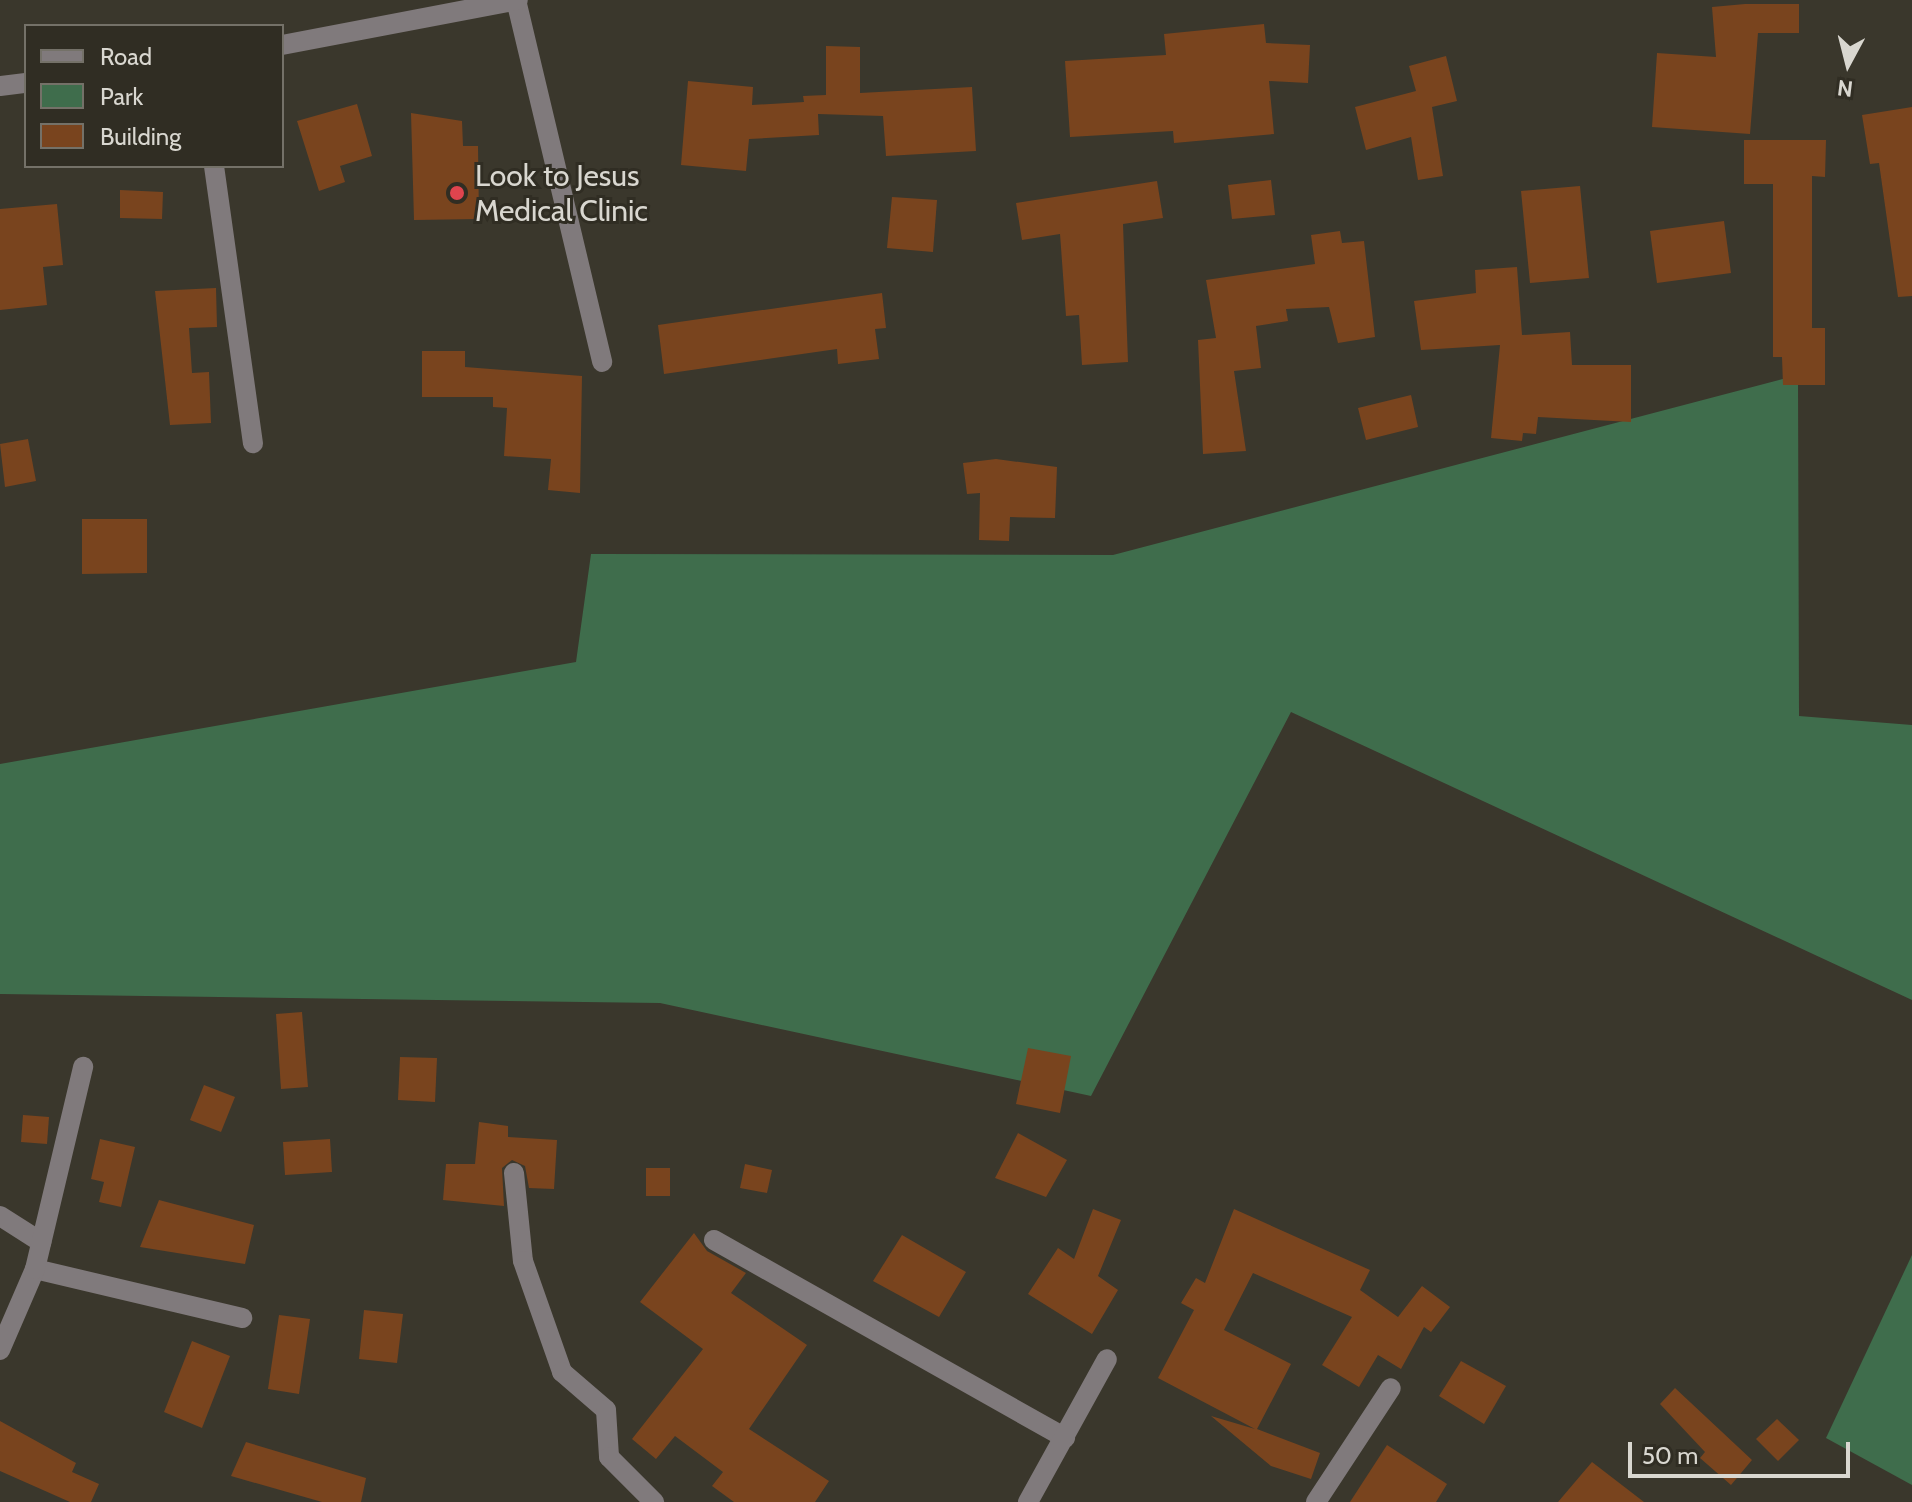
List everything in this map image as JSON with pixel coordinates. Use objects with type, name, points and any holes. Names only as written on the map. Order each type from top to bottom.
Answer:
[{"type":"street","points":[[284,45],[517,0],[602,362]]},
{"type":"street","points":[[0,86],[24,83]]},
{"type":"street","points":[[214,168],[253,443]]},
{"type":"street","points":[[0,1350],[35,1269],[83,1067]]},
{"type":"street","points":[[514,1173],[523,1261],[562,1372],[606,1410],[609,1457],[654,1502]]},
{"type":"street","points":[[0,1216],[41,1242]]},
{"type":"street","points":[[714,1240],[1065,1438]]},
{"type":"street","points":[[35,1269],[242,1318]]},
{"type":"street","points":[[1028,1502],[1107,1359]]},
{"type":"street","points":[[1316,1502],[1391,1388]]},
{"type":"green space","points":[[1798,375],[1799,716],[1912,725],[1912,1000],[1291,712],[1091,1096],[660,1003],[0,994],[0,764],[576,662],[591,554],[1113,555]]},
{"type":"green space","points":[[1912,1255],[1912,1485],[1826,1438]]},
{"type":"building","points":[[1799,4],[1799,33],[1758,33],[1750,134],[1652,127],[1657,53],[1716,57],[1712,7]]},
{"type":"building","points":[[1264,24],[1266,43],[1310,45],[1308,83],[1269,81],[1274,134],[1174,143],[1173,131],[1070,137],[1065,61],[1166,55],[1164,34]]},
{"type":"building","points":[[826,46],[860,47],[860,93],[972,87],[976,151],[886,156],[883,116],[818,114],[819,135],[749,139],[746,171],[681,165],[688,81],[753,87],[752,105],[804,102],[803,96],[826,95]]},
{"type":"building","points":[[1446,56],[1457,101],[1432,107],[1443,176],[1418,180],[1411,137],[1366,150],[1355,107],[1416,91],[1409,66]]},
{"type":"building","points":[[357,104],[372,156],[340,166],[345,182],[319,191],[297,121]]},
{"type":"building","points":[[1912,107],[1912,296],[1898,297],[1879,163],[1870,164],[1862,115]]},
{"type":"building","name":"Look to Jesus Medical Clinic","points":[[411,113],[462,121],[463,146],[478,146],[479,219],[414,220]]},
{"type":"building","points":[[1744,140],[1826,140],[1825,177],[1812,176],[1812,328],[1825,328],[1825,385],[1783,385],[1782,357],[1773,357],[1773,184],[1744,184]]},
{"type":"building","points":[[1271,180],[1275,215],[1232,219],[1228,185]]},
{"type":"building","points":[[1157,181],[1163,218],[1123,224],[1128,362],[1082,365],[1079,315],[1066,316],[1060,234],[1022,240],[1016,203]]},
{"type":"building","points":[[1580,186],[1589,278],[1530,283],[1521,191]]},
{"type":"building","points":[[120,190],[163,192],[162,219],[120,218]]},
{"type":"building","points":[[892,197],[937,200],[933,252],[887,248]]},
{"type":"building","points":[[57,204],[63,265],[43,267],[47,305],[0,310],[0,209]]},
{"type":"building","points":[[1724,221],[1731,273],[1657,283],[1650,231]]},
{"type":"building","points":[[1340,231],[1342,243],[1364,241],[1375,337],[1338,343],[1329,307],[1286,309],[1288,321],[1256,326],[1261,368],[1234,371],[1246,451],[1203,454],[1198,340],[1216,338],[1206,280],[1315,264],[1311,235]]},
{"type":"building","points":[[1517,267],[1522,335],[1570,332],[1572,365],[1631,365],[1631,422],[1538,417],[1536,434],[1523,433],[1522,441],[1491,438],[1500,345],[1421,350],[1414,301],[1476,293],[1475,270]]},
{"type":"building","points":[[216,288],[217,327],[189,328],[192,373],[209,372],[211,423],[170,425],[155,291]]},
{"type":"building","points":[[882,293],[886,328],[875,329],[879,359],[838,364],[837,349],[664,374],[658,325]]},
{"type":"building","points":[[422,351],[465,351],[465,367],[582,376],[580,493],[548,490],[551,459],[504,456],[507,408],[493,407],[493,397],[422,397]]},
{"type":"building","points":[[1411,395],[1418,427],[1366,440],[1358,408]]},
{"type":"building","points":[[28,439],[36,481],[5,487],[0,444]]},
{"type":"building","points":[[996,459],[1057,467],[1055,518],[1010,517],[1009,541],[979,540],[980,493],[967,494],[963,463]]},
{"type":"building","points":[[82,519],[147,519],[147,573],[82,574]]},
{"type":"building","points":[[302,1012],[308,1087],[281,1089],[276,1014]]},
{"type":"building","points":[[1028,1048],[1071,1056],[1060,1113],[1016,1104]]},
{"type":"building","points":[[400,1057],[437,1058],[435,1102],[398,1100]]},
{"type":"building","points":[[204,1085],[235,1097],[221,1132],[190,1120]]},
{"type":"building","points":[[23,1115],[49,1117],[47,1144],[21,1142]]},
{"type":"building","points":[[479,1122],[508,1126],[508,1137],[557,1140],[554,1189],[529,1188],[525,1166],[512,1160],[502,1168],[504,1206],[443,1200],[446,1164],[475,1164]]},
{"type":"building","points":[[1018,1133],[1067,1160],[1046,1197],[995,1178]]},
{"type":"building","points":[[100,1139],[135,1147],[121,1207],[99,1202],[104,1182],[91,1179]]},
{"type":"building","points":[[330,1139],[332,1172],[285,1175],[283,1142]]},
{"type":"building","points":[[745,1164],[772,1170],[767,1193],[740,1188]]},
{"type":"building","points":[[646,1168],[670,1168],[670,1196],[646,1196]]},
{"type":"building","points":[[159,1200],[254,1225],[245,1264],[140,1247]]},
{"type":"building","points":[[1093,1209],[1121,1220],[1098,1276],[1118,1290],[1092,1334],[1028,1294],[1058,1248],[1074,1259]]},
{"type":"building","points":[[1234,1209],[1370,1270],[1360,1290],[1398,1317],[1422,1286],[1450,1307],[1431,1332],[1424,1327],[1401,1369],[1378,1355],[1359,1387],[1322,1365],[1352,1317],[1253,1273],[1224,1330],[1291,1364],[1257,1429],[1320,1453],[1311,1479],[1271,1466],[1211,1416],[1255,1429],[1158,1378],[1194,1310],[1181,1303],[1196,1278],[1205,1283]]},
{"type":"building","points":[[694,1233],[707,1251],[746,1273],[731,1293],[807,1345],[749,1429],[829,1481],[815,1502],[734,1502],[712,1486],[723,1472],[675,1436],[656,1459],[632,1439],[703,1349],[640,1302]]},
{"type":"building","points":[[902,1235],[966,1272],[939,1317],[873,1281]]},
{"type":"building","points":[[364,1310],[403,1314],[397,1363],[359,1359]]},
{"type":"building","points":[[279,1315],[310,1319],[299,1394],[268,1389]]},
{"type":"building","points":[[192,1341],[230,1356],[202,1428],[164,1412]]},
{"type":"building","points":[[1461,1361],[1506,1386],[1484,1424],[1439,1396]]},
{"type":"building","points":[[1675,1388],[1752,1460],[1731,1485],[1700,1458],[1705,1452],[1660,1404]]},
{"type":"building","points":[[1777,1419],[1799,1440],[1778,1461],[1756,1439]]},
{"type":"building","points":[[0,1421],[76,1463],[72,1472],[99,1484],[91,1502],[70,1502],[0,1471]]},
{"type":"building","points":[[246,1442],[366,1478],[361,1502],[322,1502],[231,1476]]},
{"type":"building","points":[[1387,1445],[1447,1484],[1436,1502],[1350,1502]]},
{"type":"building","points":[[1592,1462],[1644,1502],[1558,1502]]},
{"type":"place","name":"Look to Jesus Medical Clinic","points":[[457,193]]}]
